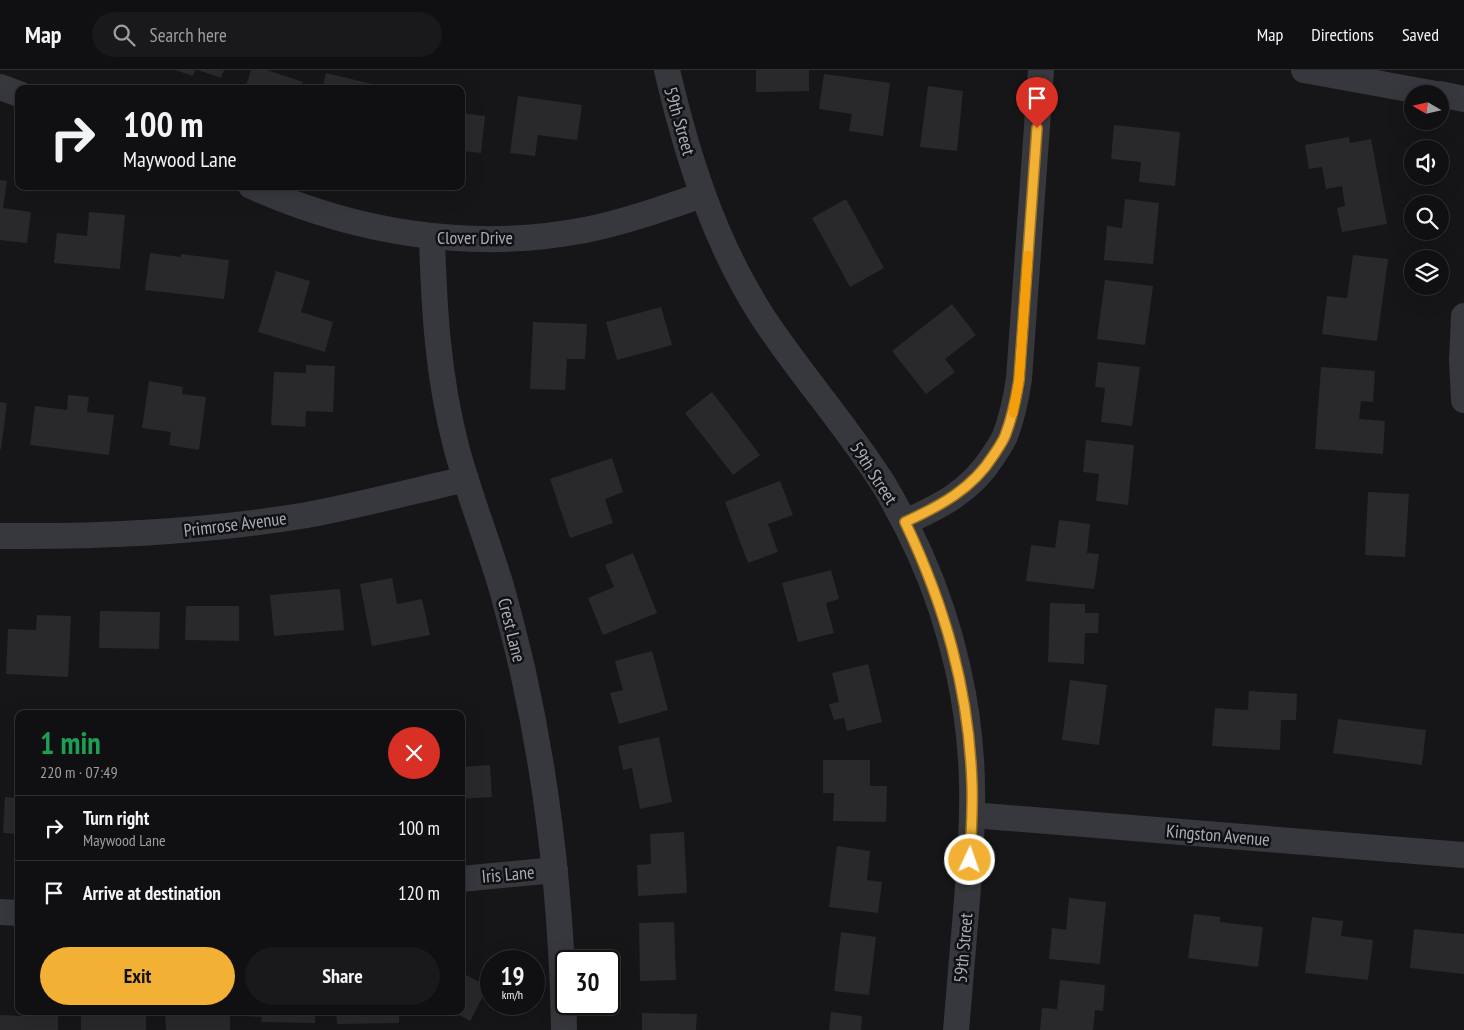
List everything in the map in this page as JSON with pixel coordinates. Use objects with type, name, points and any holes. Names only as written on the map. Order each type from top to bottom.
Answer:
[{"type":"street","name":"59th Street","points":[[666,70],[678,118],[702,195],[724,248],[761,314],[779,341],[878,476],[905,522],[934,589],[958,669],[968,731],[972,783],[972,815],[956,1030]]},
{"type":"street","points":[[905,522],[942,505],[966,488],[986,467],[1004,438],[1013,411],[1019,380],[1041,70]]},
{"type":"street","points":[[1304,70],[1404,88]]},
{"type":"street","points":[[0,87],[15,93]]},
{"type":"street","points":[[1449,96],[1464,99]]},
{"type":"street","name":"Clover Drive","points":[[260,190],[303,208],[340,219],[406,234],[432,237],[518,238],[585,230],[620,222],[702,195]]},
{"type":"street","name":"Crest Lane","points":[[432,237],[434,303],[439,361],[448,410],[456,447],[503,593],[523,672],[540,758],[555,870],[563,982],[564,1030]]},
{"type":"street","points":[[1464,316],[1462,360],[1464,400]]},
{"type":"street","name":"Primrose Avenue","points":[[0,536],[99,536],[199,530],[305,515],[466,479]]},
{"type":"street","name":"Kingston Avenue","points":[[972,815],[1464,855]]},
{"type":"street","name":"Iris Lane","points":[[465,879],[555,870]]},
{"type":"street","points":[[0,912],[15,913]]},
{"type":"building","points":[[175,70],[195,70],[193,76]]},
{"type":"building","points":[[198,70],[224,70],[221,78]]},
{"type":"building","points":[[251,70],[267,70],[303,82],[302,85],[246,85]]},
{"type":"building","points":[[756,70],[809,70],[809,91],[756,92]]},
{"type":"building","points":[[326,73],[376,85],[323,85]]},
{"type":"building","points":[[824,74],[890,83],[883,136],[849,131],[852,114],[819,109]]},
{"type":"building","points":[[928,86],[963,91],[957,151],[920,147]]},
{"type":"building","points":[[518,96],[582,105],[577,140],[538,135],[535,156],[510,153]]},
{"type":"building","points":[[465,114],[485,116],[481,153],[465,151]]},
{"type":"building","points":[[1114,125],[1180,132],[1175,186],[1139,182],[1141,162],[1111,159]]},
{"type":"building","points":[[1349,137],[1350,143],[1371,139],[1387,224],[1342,232],[1337,208],[1345,206],[1342,186],[1326,189],[1322,167],[1309,169],[1305,145]]},
{"type":"building","points":[[0,180],[7,181],[3,208],[31,212],[27,243],[0,240]]},
{"type":"building","points":[[846,199],[884,268],[850,287],[812,218]]},
{"type":"building","points":[[1125,199],[1159,203],[1153,264],[1104,260],[1107,226],[1122,228]]},
{"type":"building","points":[[89,212],[125,215],[120,269],[54,263],[57,233],[87,236]]},
{"type":"building","points":[[150,253],[181,257],[181,254],[229,260],[224,299],[145,290]]},
{"type":"building","points":[[1353,255],[1388,259],[1377,341],[1322,334],[1327,296],[1347,298]]},
{"type":"building","points":[[276,271],[310,281],[301,312],[333,322],[325,352],[258,332]]},
{"type":"building","points":[[1105,280],[1153,286],[1145,345],[1097,339]]},
{"type":"building","points":[[952,304],[976,335],[945,359],[955,372],[926,394],[892,351]]},
{"type":"building","points":[[661,307],[672,345],[617,360],[606,322]]},
{"type":"building","points":[[533,322],[587,324],[585,359],[567,359],[565,390],[530,389]]},
{"type":"building","points":[[1098,362],[1140,367],[1132,426],[1101,422],[1105,388],[1095,387]]},
{"type":"building","points":[[306,365],[335,366],[333,412],[306,411],[305,427],[271,425],[274,372],[306,373]]},
{"type":"building","points":[[1321,367],[1375,371],[1373,402],[1361,401],[1359,419],[1385,421],[1383,454],[1315,449]]},
{"type":"building","points":[[149,381],[183,387],[182,394],[206,397],[199,450],[169,445],[171,432],[142,428]]},
{"type":"building","points":[[712,392],[760,455],[733,475],[685,413]]},
{"type":"building","points":[[68,395],[89,397],[87,412],[114,415],[109,455],[30,445],[35,406],[67,410]]},
{"type":"building","points":[[0,402],[7,403],[1,449],[0,449]]},
{"type":"building","points":[[1086,440],[1134,445],[1128,505],[1096,501],[1099,474],[1083,472]]},
{"type":"building","points":[[612,458],[623,492],[605,499],[613,523],[570,538],[550,479]]},
{"type":"building","points":[[780,481],[793,515],[768,524],[778,552],[748,563],[725,502]]},
{"type":"building","points":[[1368,492],[1409,494],[1405,557],[1365,555]]},
{"type":"building","points":[[1059,520],[1090,524],[1087,553],[1099,554],[1094,589],[1026,581],[1031,545],[1055,548]]},
{"type":"building","points":[[633,553],[657,613],[603,635],[588,598],[614,587],[605,565]]},
{"type":"building","points":[[831,570],[839,599],[826,603],[834,633],[798,642],[782,583]]},
{"type":"building","points":[[392,578],[397,604],[422,599],[430,635],[372,646],[360,584]]},
{"type":"building","points":[[340,589],[344,630],[274,636],[270,595]]},
{"type":"building","points":[[1050,603],[1085,604],[1085,613],[1099,613],[1098,633],[1085,633],[1084,664],[1048,662]]},
{"type":"building","points":[[186,606],[239,606],[239,641],[185,640]]},
{"type":"building","points":[[100,611],[160,612],[159,649],[99,648]]},
{"type":"building","points":[[37,615],[71,616],[68,677],[6,674],[8,629],[36,630]]},
{"type":"building","points":[[652,651],[668,710],[619,724],[610,693],[623,690],[615,661]]},
{"type":"building","points":[[868,664],[882,722],[847,731],[844,718],[834,720],[829,704],[839,702],[832,673]]},
{"type":"building","points":[[1070,680],[1107,685],[1099,745],[1062,740]]},
{"type":"building","points":[[1249,691],[1297,694],[1296,720],[1281,720],[1280,750],[1212,746],[1215,708],[1248,710]]},
{"type":"building","points":[[1338,719],[1426,730],[1422,765],[1333,753]]},
{"type":"building","points":[[659,737],[672,802],[640,809],[632,768],[623,770],[618,746]]},
{"type":"building","points":[[823,760],[870,760],[870,786],[887,786],[886,822],[833,821],[834,793],[823,793]]},
{"type":"building","points":[[490,765],[492,797],[465,799],[465,767]]},
{"type":"building","points":[[5,797],[15,798],[15,834],[3,833]]},
{"type":"building","points":[[684,832],[687,893],[638,896],[637,865],[651,864],[650,834]]},
{"type":"building","points":[[837,846],[870,851],[867,880],[882,882],[878,913],[829,907]]},
{"type":"building","points":[[1069,898],[1106,902],[1100,964],[1049,959],[1052,928],[1066,930]]},
{"type":"building","points":[[1194,914],[1220,917],[1220,922],[1263,927],[1258,967],[1188,958]]},
{"type":"building","points":[[1312,917],[1343,921],[1341,936],[1373,940],[1368,980],[1305,973]]},
{"type":"building","points":[[674,922],[676,980],[640,981],[639,923]]},
{"type":"building","points":[[1414,929],[1464,934],[1464,974],[1410,968]]},
{"type":"building","points":[[841,932],[876,937],[869,995],[834,991]]},
{"type":"building","points":[[465,974],[480,983],[480,1002],[470,1021],[459,1015],[465,1015]]},
{"type":"building","points":[[1060,980],[1105,985],[1103,1011],[1095,1010],[1093,1030],[1040,1030],[1042,1008],[1057,1009]]},
{"type":"building","points":[[831,1012],[862,1016],[861,1030],[829,1030]]},
{"type":"building","points":[[642,1013],[697,1014],[696,1030],[642,1030]]},
{"type":"building","points":[[0,1015],[58,1015],[58,1030],[0,1030]]},
{"type":"building","points":[[81,1015],[146,1015],[146,1030],[81,1030]]},
{"type":"building","points":[[165,1015],[230,1015],[230,1030],[166,1030]]},
{"type":"building","points":[[315,1015],[315,1023],[261,1022],[262,1017],[246,1016]]},
{"type":"building","points":[[336,1015],[399,1015],[399,1023],[337,1024]]},
{"type":"slow traffic","points":[[1013,413],[1019,380],[1028,255]]},
{"type":"route","points":[[970,860],[972,783],[968,731],[958,669],[944,617],[934,589],[905,522],[942,505],[966,488],[986,467],[1004,438],[1013,411],[1019,380],[1037,128]]}]
